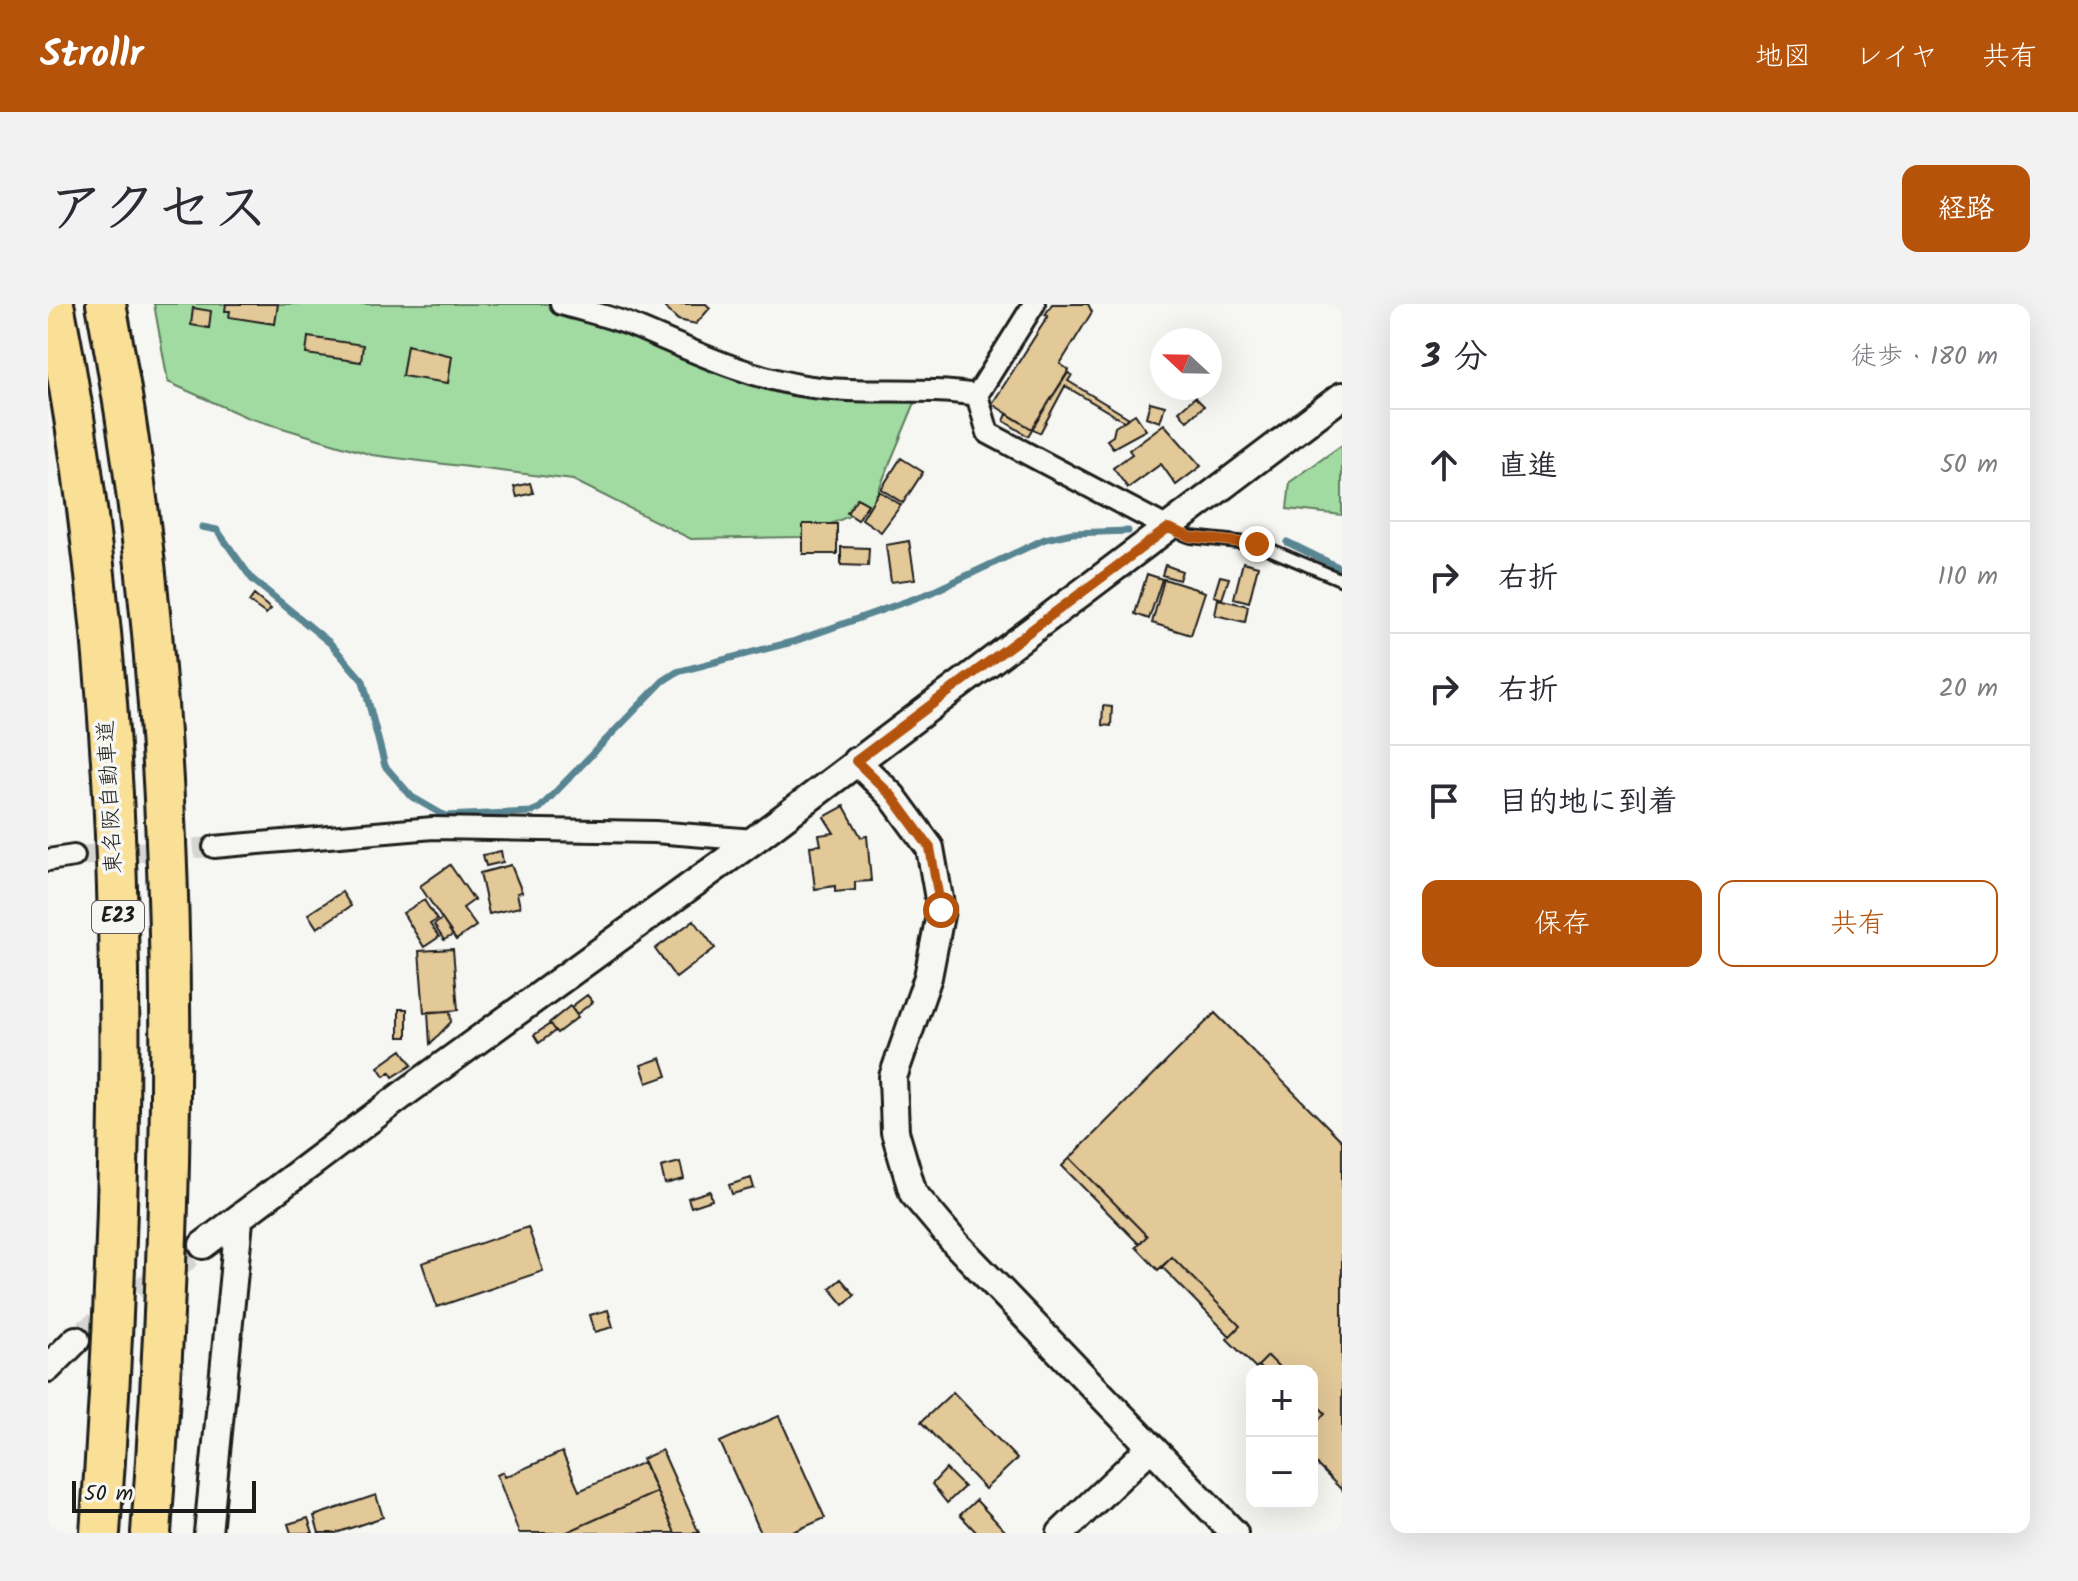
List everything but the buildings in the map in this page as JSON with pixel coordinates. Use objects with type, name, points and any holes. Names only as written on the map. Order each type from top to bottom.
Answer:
[{"type":"highway","name":"東名阪自動車道","points":[[54,304],[72,395],[96,578],[120,947],[119,1140],[100,1533]]},
{"type":"highway","name":"E23","points":[[106,304],[120,380],[146,573],[164,768],[169,1121],[151,1533]]},
{"type":"street","points":[[561,304],[629,324],[710,361],[758,376],[808,386],[950,391],[977,395]]},
{"type":"street","points":[[1034,304],[977,395],[988,433],[1168,528]]},
{"type":"street","points":[[203,1245],[239,1221],[409,1090],[754,840],[1342,396]]},
{"type":"street","points":[[856,761],[892,796],[930,848],[941,910],[928,977],[893,1077],[895,1132],[913,1193],[956,1244],[1234,1533]]},
{"type":"street","points":[[214,847],[433,828],[655,832],[754,840]]},
{"type":"street","points":[[48,860],[74,856]]},
{"type":"street","points":[[208,1533],[239,1221]]},
{"type":"street","points":[[1061,1533],[1151,1447]]},
{"type":"lane","points":[[1168,528],[1191,537],[1257,544],[1342,580]]},
{"type":"green space","points":[[154,304],[552,304],[789,377],[916,400],[872,506],[801,537],[691,539],[573,480],[372,455],[246,417],[168,382]]},
{"type":"green space","points":[[1342,445],[1342,515],[1287,509],[1290,482]]},
{"type":"waterway","points":[[202,527],[217,530],[252,579],[330,643],[363,681],[385,766],[412,797],[445,816],[531,812],[540,808],[663,681],[677,672],[792,642],[930,593],[1045,539],[1072,533],[1128,531]]},
{"type":"waterway","points":[[1287,542],[1342,569]]},
{"type":"tunnel","points":[[74,856],[214,847]]},
{"type":"tunnel","points":[[76,1340],[203,1245]]},
{"type":"route","points":[[941,910],[930,848],[892,796],[856,761],[1168,528],[1191,537],[1257,544]]}]
